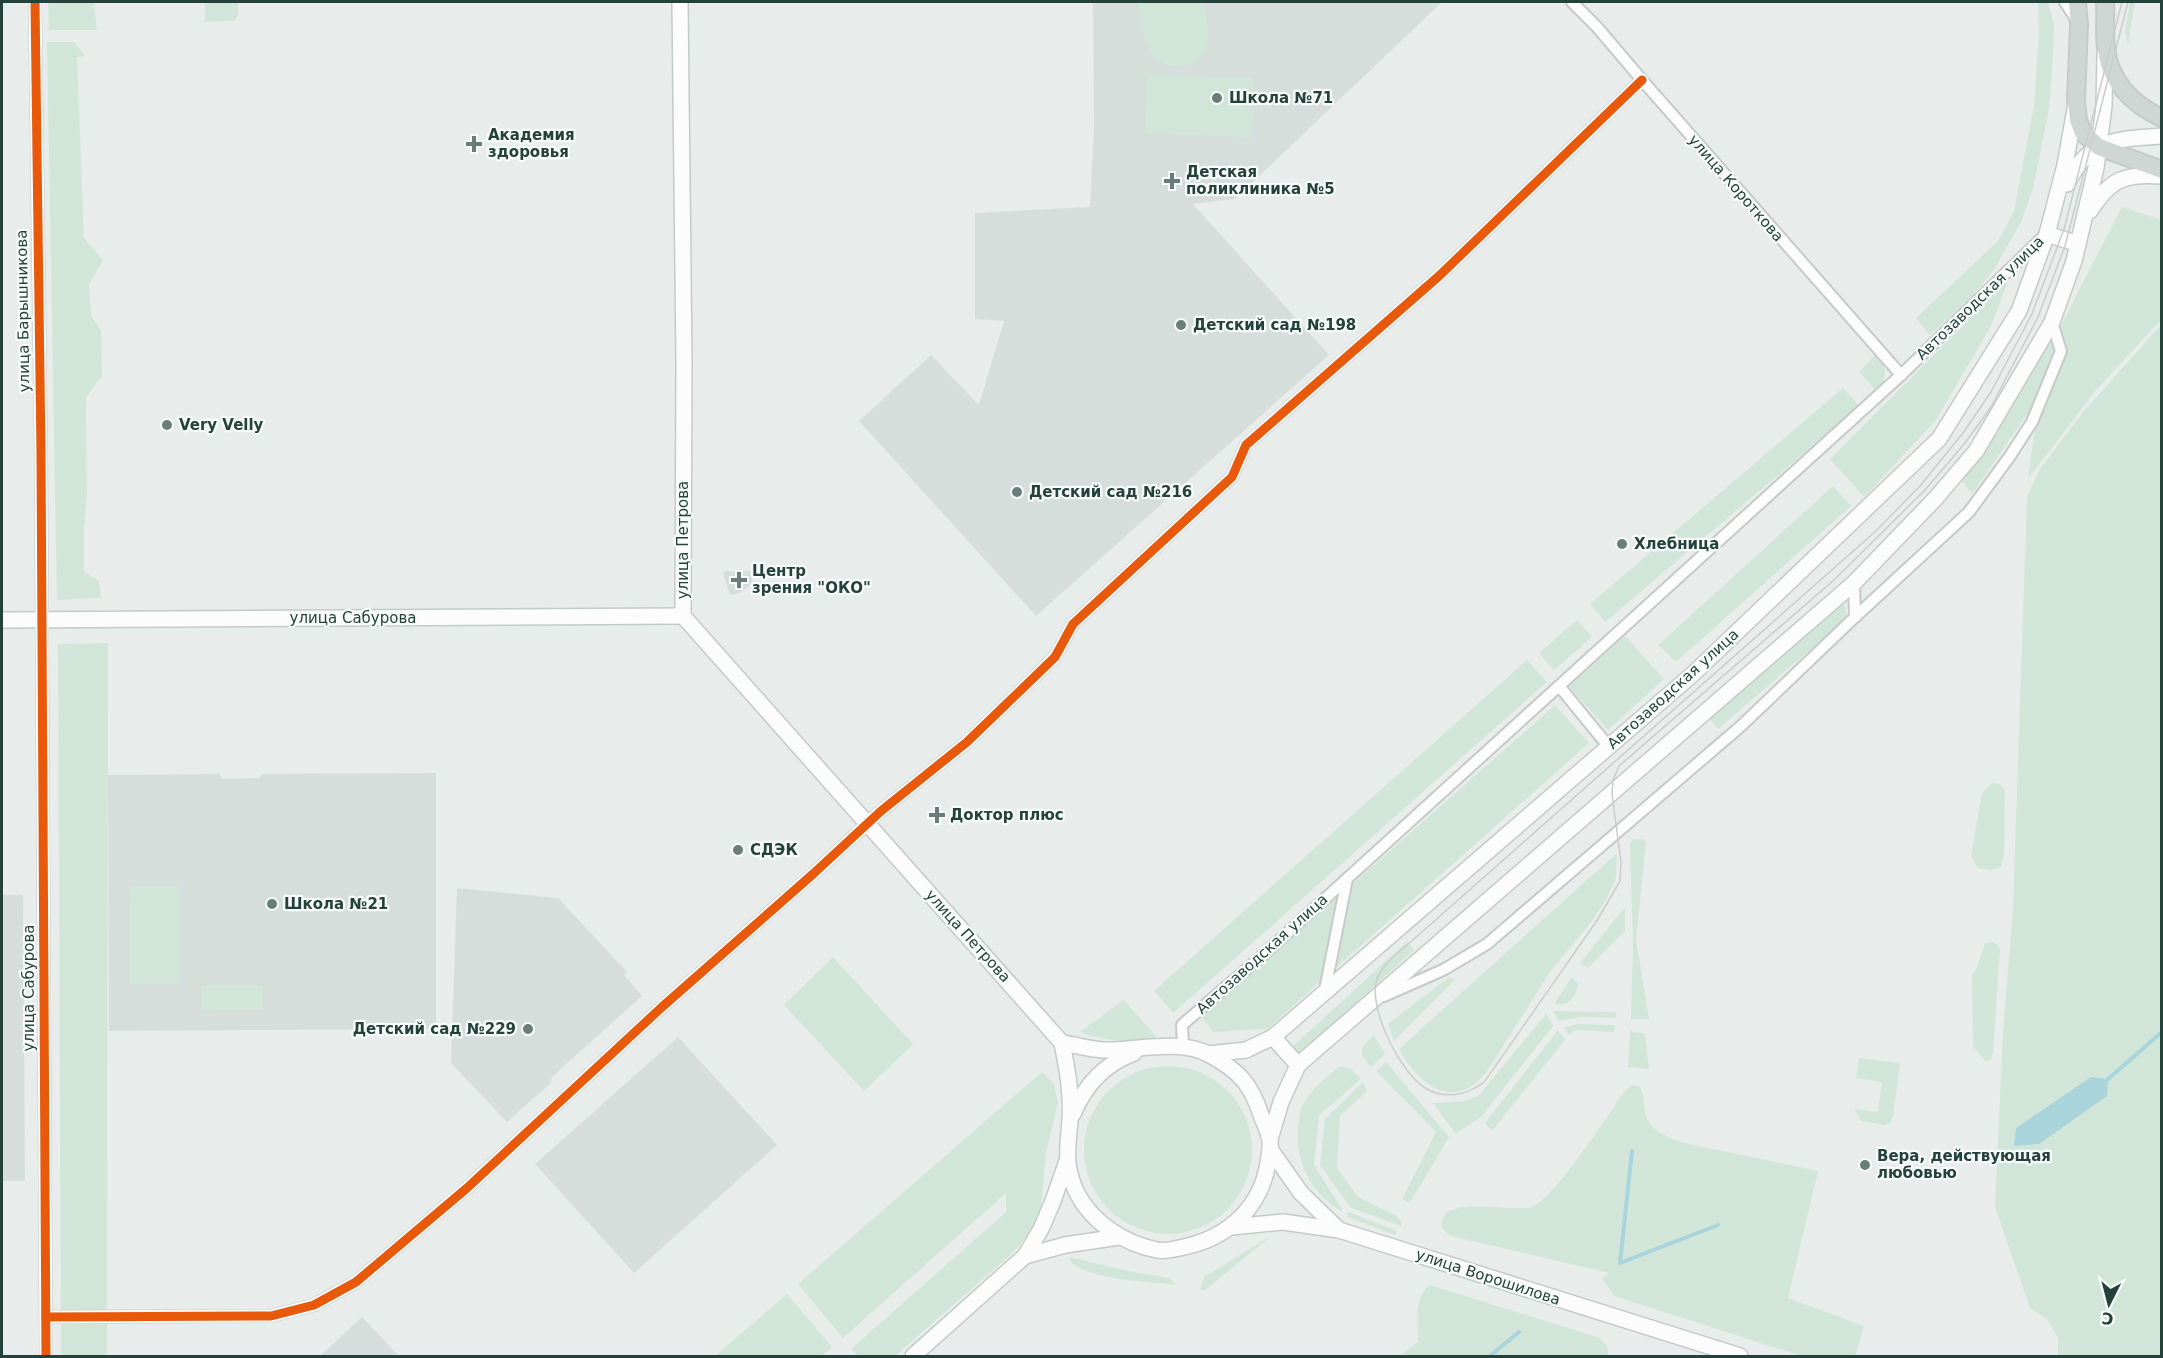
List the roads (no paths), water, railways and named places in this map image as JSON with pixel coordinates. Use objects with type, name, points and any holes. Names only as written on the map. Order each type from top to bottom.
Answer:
[{"type":"main road","name":"улица Петрова","points":[[680,2],[684,350],[683,616],[1062,1043]]},
{"type":"main road","points":[[2077,2],[2079,25],[2076,100],[2077,114],[2083,133],[2099,147],[2162,170]]},
{"type":"main road","points":[[1270,1144],[1253,1092],[1234,1070],[1208,1054],[1183,1047],[1101,1050],[1062,1043],[1070,1082],[1067,1161],[1078,1194],[1095,1218],[1119,1236],[1158,1251],[1206,1242],[1232,1227],[1252,1205],[1265,1178],[1270,1144],[1281,1102],[1298,1065],[1429,954],[1647,761],[1854,583],[1935,499],[1980,446],[2052,322],[2078,244],[2096,168],[2104,106],[2105,2]]},
{"type":"main road","points":[[2106,48],[2112,73],[2124,91],[2138,104],[2162,118]]},
{"type":"main road","name":"Автозаводская улица","points":[[1208,1054],[1246,1050],[1273,1036],[1694,672],[1939,439],[2019,311],[2047,234],[2065,165],[2076,100]]},
{"type":"main road","points":[[2078,244],[2047,234],[2075,169],[2085,156],[2111,142],[2162,135]]},
{"type":"main road","points":[[2085,219],[2105,191],[2120,179],[2132,176],[2162,176]]},
{"type":"main road","name":"улица Сабурова","points":[[41,619],[683,616]]},
{"type":"main road","points":[[2,620],[41,619]]},
{"type":"main road","points":[[1273,1036],[1298,1065]]},
{"type":"main road","points":[[1070,1120],[1081,1095],[1097,1074],[1119,1059],[1143,1049]]},
{"type":"main road","name":"улица Ворошилова","points":[[1270,1144],[1300,1193],[1340,1230],[1705,1352],[1740,1356]]},
{"type":"main road","points":[[913,1356],[1025,1256],[1041,1229],[1067,1161]]},
{"type":"main road","points":[[1232,1227],[1283,1222],[1340,1230]]},
{"type":"main road","points":[[1025,1256],[1065,1245],[1119,1236]]},
{"type":"street","name":"улица Барышникова","points":[[35,2],[41,619]]},
{"type":"street","name":"улица Короткова","points":[[1572,2],[1598,27],[1901,375]]},
{"type":"street","points":[[2065,2],[2079,25]]},
{"type":"street","points":[[46,1317],[271,1316],[314,1305],[356,1282],[467,1188],[881,811],[967,742],[1056,657],[1073,624],[1232,477],[1246,445],[1439,276],[1642,80]]},
{"type":"street","name":"Автозаводская улица","points":[[1183,1047],[1182,1025],[1263,956],[1901,375],[2047,234]]},
{"type":"street","points":[[1370,1002],[1443,970],[1486,944],[1741,726],[1969,512],[2032,422],[2061,351],[2052,322]]},
{"type":"street","points":[[1854,583],[1855,617]]},
{"type":"street","name":"улица Сабурова","points":[[41,619],[46,1356]]},
{"type":"street","points":[[1559,686],[1609,747]]},
{"type":"street","points":[[1325,990],[1347,879]]},
{"type":"water","points":[[2091,1077],[2108,1079],[2107,1096],[2039,1144],[2014,1146],[2016,1128]]},
{"type":"waterway","points":[[2108,1079],[2162,1032]]},
{"type":"waterway","points":[[1632,1151],[1620,1263],[1718,1225]]},
{"type":"waterway","points":[[1490,1356],[1519,1332]]},
{"type":"tram line","points":[[2122,2],[2064,229],[2032,314],[1991,392],[1963,433],[1920,486],[1876,531],[1398,952],[1383,968],[1377,979],[1375,991],[1381,1022],[1388,1039],[1406,1069],[1425,1088],[1449,1095],[1472,1090],[1485,1081],[1598,919],[1620,881],[1621,862],[1612,794],[1613,780],[1619,766],[1834,580],[1925,490],[1965,443],[1991,407],[2038,317],[2065,246],[2128,2]]},
{"type":"place","name":"Школа №71","points":[[1217,98]]},
{"type":"place","name":"Академия здоровья","points":[[474,144]]},
{"type":"place","name":"Детская поликлиника №5","points":[[1172,181]]},
{"type":"place","name":"Детский сад №198","points":[[1181,325]]},
{"type":"place","name":"Very Velly","points":[[167,425]]},
{"type":"place","name":"Детский сад №216","points":[[1017,492]]},
{"type":"place","name":"Хлебница","points":[[1622,544]]},
{"type":"place","name":"Центр зрения \"ОКО\"","points":[[739,580]]},
{"type":"place","name":"Доктор плюс","points":[[937,815]]},
{"type":"place","name":"СДЭК","points":[[738,850]]},
{"type":"place","name":"Школа №21","points":[[272,904]]},
{"type":"place","name":"Детский сад №229","points":[[528,1029]]},
{"type":"place","name":"Вера, действующая любовью","points":[[1865,1165]]}]
